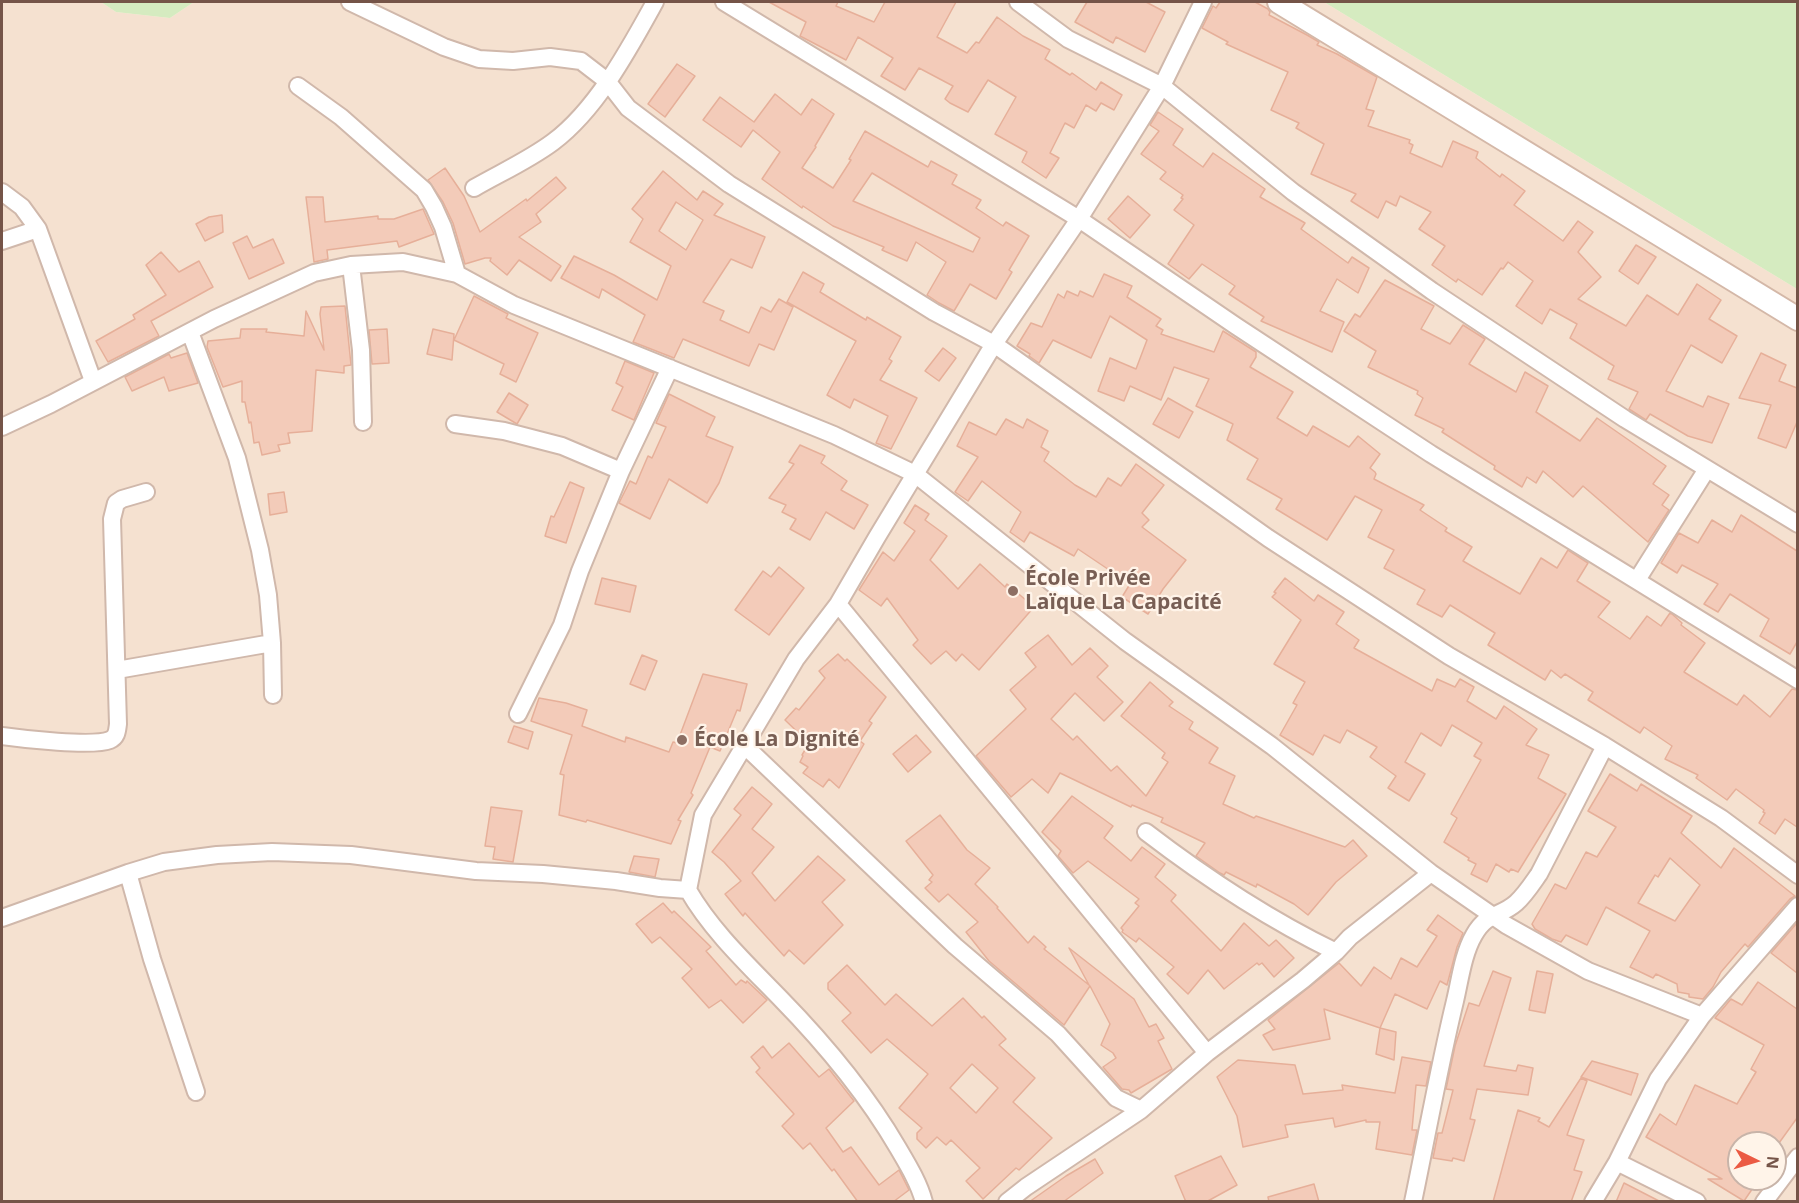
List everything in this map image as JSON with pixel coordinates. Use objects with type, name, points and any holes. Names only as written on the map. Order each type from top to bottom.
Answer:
[{"type":"main road","points":[[1279,2],[1797,319]]},
{"type":"street","points":[[350,2],[444,46],[479,58],[513,61],[550,57],[581,61],[607,81],[628,108],[729,184],[934,312],[994,344],[1278,544],[1449,656],[1605,746],[1721,818],[1797,875]]},
{"type":"street","points":[[474,188],[554,141],[581,115],[607,81],[655,2]]},
{"type":"street","points":[[724,2],[1079,219],[1236,326],[1431,454],[1797,680]]},
{"type":"street","points":[[1018,2],[1068,39],[1162,86],[1293,192],[1432,291],[1625,419],[1797,524]]},
{"type":"street","points":[[924,1202],[921,1189],[886,1126],[848,1075],[814,1033],[699,910],[688,890],[703,815],[796,659],[838,604],[994,344],[1079,219],[1162,86],[1203,2]]},
{"type":"street","points":[[298,86],[341,117],[424,190],[442,227],[457,274]]},
{"type":"street","points":[[2,192],[22,207],[38,229],[93,381]]},
{"type":"street","points":[[2,241],[38,229]]},
{"type":"street","points":[[2,427],[190,332],[314,273],[351,265],[403,262],[457,274],[514,305],[834,435],[915,474],[1125,641],[1272,746],[1431,873],[1529,939],[1588,971],[1702,1016]]},
{"type":"street","points":[[351,265],[361,350],[363,422]]},
{"type":"street","points":[[190,332],[237,458],[260,550],[268,595],[273,695]]},
{"type":"street","points":[[518,714],[562,625],[580,571],[621,471],[670,368]]},
{"type":"street","points":[[455,424],[504,431],[562,446],[621,471]]},
{"type":"street","points":[[1637,580],[1707,469]]},
{"type":"street","points":[[2,736],[95,742],[111,740],[117,734],[113,510],[116,503],[122,499],[147,492]]},
{"type":"street","points":[[838,604],[1207,1053]]},
{"type":"street","points":[[117,670],[272,643]]},
{"type":"street","points":[[746,746],[955,946],[1058,1034],[1116,1098],[1141,1110]]},
{"type":"street","points":[[1413,1202],[1446,1038],[1473,936],[1493,914],[1515,903],[1534,882],[1605,746]]},
{"type":"street","points":[[1146,832],[1199,873],[1296,933],[1336,952]]},
{"type":"street","points":[[2,918],[165,862],[217,855],[272,852],[339,854],[476,871],[543,874],[688,890]]},
{"type":"street","points":[[128,873],[152,959],[196,1092]]},
{"type":"street","points":[[1007,1202],[1141,1110],[1207,1053],[1303,980],[1350,937],[1431,873]]},
{"type":"street","points":[[1593,1202],[1617,1162],[1658,1079],[1702,1016],[1797,906]]},
{"type":"street","points":[[1764,1202],[1797,1157]]},
{"type":"street","points":[[1617,1162],[1697,1202]]},
{"type":"shaded area","points":[[2,2],[101,2],[116,12],[170,18],[194,2],[1324,2],[1797,289],[1797,1201],[2,1202]]},
{"type":"green space","points":[[101,2],[194,2],[170,18],[116,12]]},
{"type":"green space","points":[[1324,2],[1797,2],[1797,289]]},
{"type":"building","points":[[769,2],[838,2],[836,6],[874,22],[885,2],[956,2],[937,37],[967,53],[976,42],[979,43],[997,17],[1023,36],[1050,50],[1045,59],[1070,75],[1072,73],[1096,90],[1101,82],[1122,95],[1114,110],[1101,103],[1096,111],[1086,105],[1074,128],[1065,123],[1050,153],[1059,158],[1046,178],[1022,162],[1027,152],[995,134],[1016,97],[988,80],[968,112],[945,99],[953,86],[919,68],[905,90],[881,76],[893,58],[858,37],[846,60],[800,36],[806,22]]},
{"type":"building","points":[[1087,2],[1146,2],[1165,12],[1145,52],[1116,37],[1113,43],[1075,22]]},
{"type":"building","points":[[1220,2],[1255,2],[1268,9],[1269,15],[1319,42],[1317,45],[1377,77],[1366,109],[1374,111],[1368,126],[1410,140],[1409,143],[1413,145],[1410,153],[1442,167],[1453,141],[1478,152],[1476,158],[1500,177],[1502,174],[1525,191],[1514,205],[1563,241],[1578,221],[1593,232],[1578,252],[1601,277],[1578,299],[1626,326],[1647,295],[1678,315],[1697,284],[1721,300],[1709,319],[1737,336],[1722,363],[1691,345],[1666,391],[1703,407],[1708,396],[1729,404],[1712,443],[1688,436],[1650,414],[1646,420],[1629,409],[1638,392],[1608,379],[1614,366],[1570,338],[1577,324],[1550,309],[1542,324],[1516,306],[1533,281],[1508,262],[1482,295],[1458,279],[1456,282],[1432,265],[1445,246],[1419,229],[1431,212],[1400,196],[1396,206],[1386,201],[1378,218],[1351,201],[1356,194],[1311,174],[1324,144],[1296,128],[1299,123],[1271,110],[1288,72],[1226,44],[1228,42],[1202,28],[1213,6],[1216,8]]},
{"type":"building","points":[[677,64],[695,76],[665,117],[648,104]]},
{"type":"building","points":[[775,94],[801,115],[812,99],[834,114],[802,168],[833,188],[851,160],[849,159],[865,131],[928,167],[931,161],[957,175],[952,184],[981,200],[976,208],[1003,226],[1006,222],[1029,236],[1009,270],[1012,272],[996,299],[970,284],[954,311],[939,303],[927,295],[946,262],[916,242],[907,261],[882,250],[884,247],[833,226],[803,206],[802,208],[762,179],[780,152],[753,130],[741,147],[703,120],[720,97],[754,122]],"holes":[[[872,173],[980,238],[973,252],[853,201]]]},
{"type":"building","points":[[1158,112],[1183,129],[1173,145],[1203,167],[1213,153],[1265,189],[1260,197],[1305,223],[1301,229],[1348,263],[1352,257],[1369,268],[1358,293],[1337,279],[1320,311],[1344,322],[1332,352],[1261,321],[1264,317],[1229,294],[1235,286],[1202,264],[1189,279],[1168,264],[1194,225],[1174,210],[1183,199],[1181,198],[1183,195],[1160,179],[1166,172],[1141,154],[1159,131],[1150,125]]},
{"type":"building","points":[[445,168],[464,196],[480,232],[526,199],[527,201],[556,177],[566,188],[536,214],[541,222],[519,237],[561,266],[551,281],[519,260],[507,275],[490,261],[491,258],[465,264],[453,223],[443,202],[428,180]]},
{"type":"building","points":[[663,171],[697,200],[703,191],[723,204],[714,215],[765,237],[752,268],[731,259],[703,302],[724,311],[720,320],[749,333],[761,307],[771,312],[779,299],[793,307],[774,350],[759,344],[749,366],[683,339],[674,358],[633,342],[645,315],[602,289],[599,298],[561,278],[574,256],[614,275],[657,300],[671,266],[630,242],[643,219],[632,209]],"holes":[[[676,202],[703,220],[686,250],[659,231]]]},
{"type":"building","points":[[1128,196],[1150,215],[1130,238],[1108,219]]},
{"type":"building","points":[[306,197],[323,197],[325,222],[378,216],[378,219],[394,219],[423,209],[434,234],[399,247],[397,241],[327,250],[328,259],[314,262]]},
{"type":"building","points":[[222,215],[223,232],[205,241],[196,224],[209,217]]},
{"type":"building","points":[[247,236],[253,248],[273,239],[284,263],[249,279],[233,243]]},
{"type":"building","points":[[1636,245],[1656,257],[1638,284],[1619,271]]},
{"type":"building","points":[[161,252],[179,272],[199,261],[213,287],[151,321],[159,336],[108,362],[96,341],[135,319],[133,315],[166,295],[146,265]]},
{"type":"building","points":[[803,272],[824,284],[820,292],[866,320],[867,317],[901,337],[889,359],[892,361],[880,380],[917,398],[891,449],[876,443],[888,416],[854,399],[850,408],[827,395],[856,341],[787,302]]},
{"type":"building","points":[[1104,274],[1132,286],[1127,297],[1161,319],[1156,326],[1163,330],[1161,334],[1214,352],[1223,331],[1256,352],[1256,357],[1250,367],[1293,392],[1277,418],[1307,436],[1313,426],[1349,447],[1358,436],[1380,454],[1370,468],[1376,474],[1374,479],[1424,505],[1420,510],[1447,528],[1445,531],[1472,547],[1463,561],[1520,594],[1541,558],[1557,568],[1568,550],[1588,563],[1577,581],[1610,602],[1598,617],[1630,639],[1647,616],[1661,626],[1670,613],[1672,614],[1682,623],[1681,625],[1705,643],[1684,672],[1737,705],[1744,695],[1770,717],[1792,689],[1797,690],[1797,827],[1785,819],[1775,834],[1759,823],[1765,813],[1764,810],[1736,789],[1727,800],[1696,778],[1698,775],[1665,759],[1672,746],[1644,727],[1640,733],[1588,700],[1593,692],[1565,674],[1561,678],[1551,670],[1545,680],[1488,645],[1495,633],[1450,605],[1442,617],[1417,604],[1425,590],[1384,568],[1394,550],[1368,537],[1382,510],[1355,496],[1327,540],[1276,509],[1282,499],[1247,479],[1258,459],[1227,440],[1233,424],[1196,406],[1209,379],[1174,367],[1161,400],[1130,386],[1124,401],[1098,391],[1110,358],[1136,369],[1147,340],[1110,316],[1091,358],[1053,340],[1039,363],[1017,346],[1031,323],[1042,327],[1058,294],[1064,298],[1067,291],[1078,296],[1080,291],[1093,297]]},
{"type":"building","points":[[1385,280],[1434,306],[1421,329],[1450,344],[1463,325],[1485,339],[1469,364],[1516,392],[1525,372],[1548,386],[1536,412],[1580,441],[1597,418],[1666,466],[1653,484],[1669,495],[1662,505],[1669,510],[1648,542],[1583,486],[1573,497],[1543,471],[1536,483],[1527,477],[1522,487],[1494,469],[1495,466],[1442,432],[1444,429],[1415,415],[1423,398],[1417,394],[1418,391],[1368,367],[1376,351],[1344,331],[1355,314],[1360,317]]},
{"type":"building","points":[[474,296],[508,314],[506,318],[538,333],[516,382],[500,374],[504,364],[454,340]]},
{"type":"building","points":[[345,306],[351,365],[344,366],[344,373],[316,370],[312,431],[288,433],[290,443],[278,445],[280,451],[262,455],[259,442],[254,443],[251,422],[249,423],[245,402],[242,402],[242,381],[223,387],[207,347],[208,341],[240,338],[241,329],[267,329],[266,332],[304,336],[306,311],[324,350],[321,307]]},
{"type":"building","points":[[387,329],[389,363],[372,364],[369,330]]},
{"type":"building","points":[[433,329],[454,334],[452,360],[427,354]]},
{"type":"building","points":[[943,348],[956,358],[939,381],[925,371]]},
{"type":"building","points":[[187,353],[198,383],[169,391],[164,377],[132,391],[125,377],[169,354],[171,358]]},
{"type":"building","points":[[1761,353],[1786,365],[1779,381],[1797,388],[1797,422],[1786,448],[1758,438],[1771,405],[1739,398]]},
{"type":"building","points":[[625,361],[654,373],[634,420],[612,410],[623,387],[616,383]]},
{"type":"building","points":[[509,393],[528,405],[517,424],[497,412]]},
{"type":"building","points":[[669,394],[715,417],[706,436],[733,447],[719,483],[707,503],[669,479],[650,519],[619,503],[630,481],[636,484],[648,456],[652,458],[666,427],[656,423]]},
{"type":"building","points":[[1168,398],[1193,412],[1179,438],[1153,424]]},
{"type":"building","points":[[1006,419],[1023,428],[1027,419],[1048,431],[1041,447],[1049,452],[1044,461],[1075,485],[1096,497],[1108,478],[1121,486],[1136,464],[1164,485],[1142,513],[1149,520],[1142,527],[1186,560],[1163,589],[1148,614],[1122,597],[1130,584],[1078,549],[1074,556],[1030,532],[1024,542],[1010,532],[1021,512],[982,481],[968,501],[955,492],[978,457],[957,446],[969,422],[996,435]]},
{"type":"building","points":[[800,445],[825,456],[821,463],[847,481],[841,490],[868,505],[854,529],[826,512],[810,540],[790,529],[796,519],[782,512],[786,505],[769,498],[794,464],[789,462]]},
{"type":"building","points":[[570,482],[584,488],[566,543],[545,536],[551,516],[554,517]]},
{"type":"building","points":[[284,492],[287,512],[270,515],[268,494]]},
{"type":"building","points":[[915,505],[929,514],[925,520],[947,536],[930,560],[958,589],[980,564],[1005,587],[1007,584],[1034,607],[979,670],[962,654],[956,661],[946,651],[931,664],[913,645],[918,640],[887,598],[881,606],[859,590],[883,552],[894,561],[915,531],[904,523]]},
{"type":"building","points":[[1741,515],[1797,551],[1797,642],[1790,654],[1760,636],[1769,619],[1730,594],[1718,612],[1704,604],[1718,584],[1682,565],[1677,573],[1661,563],[1679,533],[1698,543],[1712,520],[1732,532]]},
{"type":"building","points":[[779,567],[804,588],[769,635],[735,610],[763,571],[771,577]]},
{"type":"building","points":[[602,578],[636,586],[630,612],[595,604]]},
{"type":"building","points":[[1285,578],[1314,601],[1318,595],[1344,612],[1336,624],[1359,640],[1354,648],[1432,691],[1437,679],[1455,687],[1460,679],[1474,687],[1467,701],[1496,719],[1504,706],[1537,729],[1526,745],[1549,755],[1538,778],[1566,794],[1518,872],[1511,869],[1509,872],[1496,864],[1487,882],[1471,874],[1476,864],[1444,842],[1457,818],[1451,814],[1481,760],[1474,756],[1482,743],[1452,725],[1441,746],[1421,733],[1405,762],[1425,774],[1409,801],[1388,788],[1396,776],[1370,757],[1377,747],[1347,730],[1340,743],[1324,735],[1313,755],[1280,735],[1297,705],[1293,703],[1305,682],[1274,664],[1301,620],[1272,597]]},
{"type":"building","points":[[1048,635],[1072,665],[1090,648],[1108,666],[1097,677],[1123,702],[1104,721],[1075,693],[1051,719],[1073,740],[1077,736],[1111,771],[1117,766],[1146,796],[1168,762],[1162,758],[1165,753],[1121,716],[1150,682],[1173,702],[1169,706],[1193,722],[1189,729],[1218,748],[1209,763],[1235,776],[1223,804],[1254,818],[1256,816],[1345,847],[1353,840],[1367,856],[1336,882],[1308,915],[1294,904],[1257,884],[1256,887],[1226,872],[1224,875],[1220,873],[1196,856],[1205,843],[1161,822],[1163,818],[1132,805],[1131,807],[1060,773],[1048,793],[1032,779],[1011,797],[976,756],[1026,709],[1010,690],[1036,667],[1025,653]]},
{"type":"building","points":[[838,654],[845,661],[847,659],[886,697],[869,721],[872,723],[860,741],[864,744],[839,788],[829,779],[823,787],[803,773],[808,767],[800,762],[809,743],[785,720],[796,708],[799,710],[825,678],[819,671]]},
{"type":"building","points":[[642,655],[657,661],[645,690],[630,684]]},
{"type":"building","points":[[703,674],[747,684],[740,711],[737,710],[720,751],[710,747],[691,793],[693,795],[678,820],[681,821],[671,844],[587,820],[586,822],[559,815],[564,775],[560,774],[572,735],[531,721],[539,698],[587,710],[582,726],[625,742],[626,737],[669,752],[673,742],[677,743]]},
{"type":"building","points":[[514,726],[533,732],[528,749],[508,742]]},
{"type":"building","points":[[916,735],[931,752],[908,772],[893,754]]},
{"type":"building","points":[[1610,774],[1637,791],[1641,784],[1692,816],[1681,833],[1721,868],[1734,848],[1795,896],[1748,947],[1745,944],[1721,972],[1703,999],[1689,997],[1689,994],[1678,992],[1677,984],[1656,974],[1653,978],[1630,967],[1650,931],[1606,907],[1587,945],[1566,935],[1561,942],[1552,939],[1535,929],[1532,924],[1555,884],[1566,889],[1586,852],[1597,857],[1616,827],[1588,811]],"holes":[[[1670,858],[1700,885],[1675,921],[1638,903],[1655,875],[1658,877]]]},
{"type":"building","points":[[752,787],[772,804],[752,829],[774,847],[752,873],[775,901],[818,856],[845,880],[822,902],[843,925],[804,964],[789,950],[784,956],[745,913],[743,916],[725,894],[741,881],[712,852],[741,815],[734,809]]},
{"type":"building","points":[[1072,796],[1113,826],[1104,838],[1131,861],[1142,847],[1165,864],[1155,877],[1176,895],[1171,901],[1221,951],[1244,923],[1269,946],[1276,940],[1294,958],[1274,977],[1262,963],[1259,965],[1257,963],[1224,989],[1208,970],[1188,994],[1167,974],[1174,967],[1139,938],[1136,942],[1122,932],[1121,928],[1139,906],[1135,903],[1139,899],[1088,861],[1073,873],[1058,856],[1061,851],[1042,832]]},
{"type":"building","points":[[491,807],[522,811],[513,862],[493,859],[495,847],[485,846]]},
{"type":"building","points":[[940,815],[967,850],[990,868],[975,884],[1028,943],[1034,936],[1046,947],[1044,949],[1089,985],[1069,948],[1134,999],[1149,1027],[1156,1024],[1164,1038],[1158,1041],[1172,1069],[1131,1093],[1129,1090],[1122,1089],[1103,1067],[1116,1058],[1113,1053],[1101,1045],[1110,1024],[1090,986],[1064,1025],[989,961],[966,932],[978,922],[948,894],[939,902],[925,888],[932,882],[929,880],[933,875],[906,841]]},
{"type":"building","points":[[634,856],[659,859],[655,877],[629,872]]},
{"type":"building","points":[[663,903],[711,947],[706,951],[736,985],[741,980],[746,983],[747,981],[767,1000],[743,1023],[721,1000],[709,1008],[682,978],[692,969],[660,937],[652,943],[636,924]]},
{"type":"building","points":[[1438,915],[1463,933],[1447,985],[1440,981],[1427,1009],[1395,994],[1380,1028],[1324,1009],[1330,1039],[1273,1050],[1263,1035],[1275,1029],[1268,1020],[1339,963],[1361,986],[1374,967],[1391,979],[1401,958],[1417,967],[1437,936],[1427,930]]},
{"type":"building","points":[[1797,923],[1797,973],[1771,953]]},
{"type":"building","points":[[847,965],[885,1005],[896,994],[932,1026],[963,998],[1006,1039],[999,1045],[1035,1078],[1013,1102],[1052,1138],[1019,1170],[1016,1168],[983,1199],[966,1181],[980,1168],[951,1140],[946,1145],[937,1137],[926,1148],[917,1139],[917,1133],[922,1128],[899,1108],[928,1074],[887,1039],[871,1053],[842,1021],[851,1013],[828,989],[828,983]],"holes":[[[972,1064],[998,1088],[976,1113],[950,1088]]]},
{"type":"building","points":[[1493,971],[1511,978],[1484,1066],[1516,1071],[1518,1065],[1533,1068],[1528,1095],[1477,1089],[1470,1119],[1475,1120],[1464,1161],[1453,1158],[1452,1161],[1433,1158],[1438,1133],[1442,1133],[1453,1090],[1446,1089],[1455,1046],[1469,1003],[1479,1006]]},
{"type":"building","points":[[1537,971],[1553,974],[1545,1013],[1529,1010]]},
{"type":"building","points":[[1758,982],[1797,1009],[1797,1118],[1787,1132],[1727,1131],[1727,1191],[1708,1179],[1722,1179],[1646,1137],[1660,1114],[1676,1125],[1695,1085],[1737,1104],[1756,1072],[1751,1069],[1764,1045],[1715,1018],[1731,999],[1742,1005]]},
{"type":"building","points":[[1380,1028],[1396,1032],[1394,1060],[1376,1054]]},
{"type":"building","points":[[789,1043],[819,1077],[829,1069],[854,1101],[826,1128],[843,1152],[851,1147],[879,1185],[899,1170],[909,1190],[893,1202],[858,1202],[834,1169],[832,1171],[810,1143],[803,1149],[782,1126],[794,1114],[756,1072],[760,1068],[751,1057],[763,1046],[772,1058]]},
{"type":"building","points":[[1402,1057],[1431,1062],[1426,1086],[1416,1085],[1412,1130],[1417,1130],[1412,1155],[1376,1149],[1380,1122],[1366,1122],[1366,1120],[1335,1127],[1333,1118],[1285,1125],[1288,1137],[1243,1147],[1237,1116],[1217,1077],[1238,1060],[1295,1065],[1303,1094],[1343,1090],[1342,1085],[1395,1093]]},
{"type":"building","points":[[1592,1061],[1638,1074],[1631,1095],[1581,1077]]},
{"type":"building","points":[[1581,1078],[1587,1081],[1567,1135],[1584,1140],[1574,1170],[1582,1172],[1571,1202],[1493,1202],[1518,1110],[1540,1118],[1538,1121],[1549,1127]]},
{"type":"building","points":[[1221,1156],[1237,1185],[1206,1202],[1186,1202],[1175,1176]]},
{"type":"building","points":[[1095,1159],[1103,1173],[1063,1202],[1029,1202],[1066,1176]]},
{"type":"building","points":[[1624,1183],[1661,1202],[1616,1202]]},
{"type":"building","points":[[1314,1184],[1319,1202],[1269,1202],[1268,1197]]},
{"type":"building","points":[[1728,1191],[1751,1191],[1744,1201]]},
{"type":"place","name":"École Privée Laïque La Capacité","points":[[1013,591]]},
{"type":"place","name":"École La Dignité","points":[[682,740]]}]
